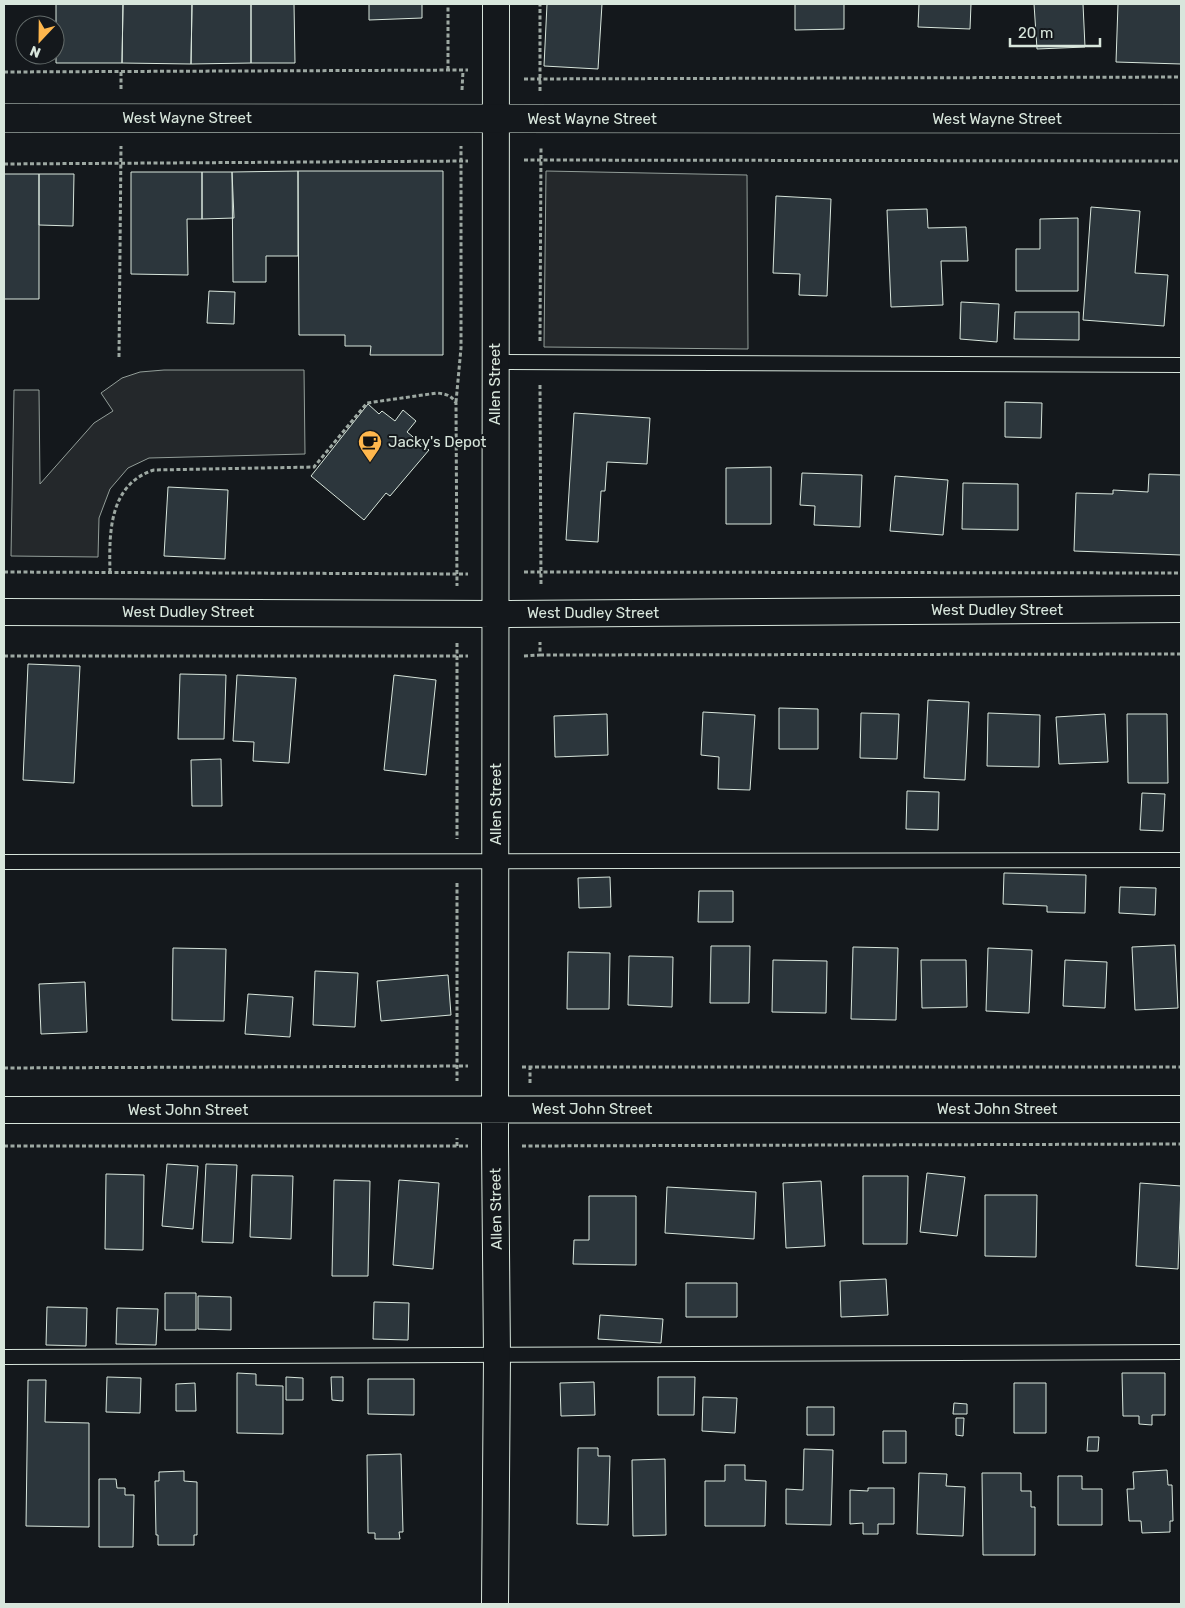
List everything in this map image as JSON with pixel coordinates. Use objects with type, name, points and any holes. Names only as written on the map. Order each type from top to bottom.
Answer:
[{"type":"street","name":"Allen Street","points":[[495,1604],[497,1356],[495,1146],[496,4]]},
{"type":"street","name":"West Wayne Street","points":[[4,118],[1181,119]]},
{"type":"street","name":"West Dudley Street","points":[[4,612],[496,614],[1181,609]]},
{"type":"street","name":"West John Street","points":[[4,1110],[1181,1109]]},
{"type":"lane","points":[[495,362],[1181,365]]},
{"type":"lane","points":[[4,862],[1181,860]]},
{"type":"lane","points":[[4,1357],[1181,1352]]},
{"type":"path","points":[[448,4],[448,70]]},
{"type":"path","points":[[540,4],[540,655]]},
{"type":"path","points":[[4,72],[448,70],[540,79],[1181,78]]},
{"type":"path","points":[[457,574],[456,403],[461,348],[460,161],[463,71]]},
{"type":"path","points":[[119,357],[121,72]]},
{"type":"path","points":[[4,164],[460,161],[1181,161]]},
{"type":"path","points":[[110,572],[109,538],[114,510],[126,490],[144,473],[154,470],[314,467],[367,403],[437,393],[452,397],[456,403]]},
{"type":"path","points":[[4,572],[457,574],[541,572],[1181,573]]},
{"type":"path","points":[[4,656],[457,655],[496,657],[540,655],[1181,654]]},
{"type":"path","points":[[457,655],[457,1146]]},
{"type":"path","points":[[4,1068],[457,1066],[1181,1067]]},
{"type":"path","points":[[4,1146],[1181,1144]]},
{"type":"shaded area","points":[[546,171],[747,175],[748,349],[544,347]]},
{"type":"shaded area","points":[[164,370],[304,370],[305,454],[149,458],[128,468],[110,489],[99,518],[98,557],[11,556],[14,390],[39,390],[40,484],[94,423],[113,411],[101,393],[122,378],[140,372]]},
{"type":"building","points":[[56,4],[123,4],[122,63],[65,63],[65,15],[56,15]]},
{"type":"building","points":[[123,4],[192,4],[191,64],[122,63]]},
{"type":"building","points":[[192,4],[251,4],[251,63],[191,64]]},
{"type":"building","points":[[251,4],[294,4],[295,63],[251,63]]},
{"type":"building","points":[[369,4],[422,4],[422,18],[369,20]]},
{"type":"building","points":[[547,4],[602,4],[598,69],[544,66]]},
{"type":"building","points":[[795,4],[844,4],[844,29],[795,30]]},
{"type":"building","points":[[919,4],[971,4],[970,29],[918,27]]},
{"type":"building","points":[[1034,4],[1083,4],[1085,47],[1037,49]]},
{"type":"building","points":[[1118,4],[1181,4],[1181,64],[1116,62]]},
{"type":"building","points":[[298,171],[443,171],[443,355],[370,355],[371,346],[345,346],[345,335],[299,335]]},
{"type":"building","points":[[298,171],[298,256],[266,256],[266,282],[233,282],[232,172]]},
{"type":"building","points":[[131,172],[202,172],[202,219],[187,219],[188,275],[131,274]]},
{"type":"building","points":[[202,172],[232,172],[234,218],[202,219]]},
{"type":"building","points":[[4,174],[39,174],[39,299],[4,299]]},
{"type":"building","points":[[39,174],[74,174],[73,226],[39,225]]},
{"type":"building","points":[[776,196],[831,199],[827,296],[799,295],[800,274],[773,273]]},
{"type":"building","points":[[1091,207],[1140,211],[1135,273],[1168,275],[1164,326],[1083,320]]},
{"type":"building","points":[[927,209],[928,228],[966,227],[968,261],[941,261],[943,305],[891,307],[887,210]]},
{"type":"building","points":[[1078,218],[1078,291],[1016,291],[1016,249],[1040,249],[1040,219]]},
{"type":"building","points":[[209,291],[235,292],[234,324],[207,323]]},
{"type":"building","points":[[961,302],[999,304],[997,342],[960,339]]},
{"type":"building","points":[[1015,312],[1079,312],[1079,340],[1014,339]]},
{"type":"building","points":[[1005,402],[1042,403],[1041,438],[1005,437]]},
{"type":"building","name":"Jacky's Depot","points":[[368,404],[379,414],[382,411],[395,421],[403,410],[416,421],[407,432],[429,450],[390,496],[386,493],[364,520],[311,476]]},
{"type":"building","points":[[574,413],[650,418],[647,464],[607,462],[605,491],[601,491],[598,542],[566,540]]},
{"type":"building","points":[[771,467],[771,524],[726,524],[726,468]]},
{"type":"building","points":[[802,473],[862,475],[860,527],[814,525],[815,506],[800,505]]},
{"type":"building","points":[[1149,474],[1181,475],[1181,555],[1074,551],[1076,493],[1113,494],[1113,490],[1148,492]]},
{"type":"building","points":[[895,476],[948,480],[943,535],[890,531]]},
{"type":"building","points":[[963,483],[1018,484],[1018,530],[962,529]]},
{"type":"building","points":[[168,487],[228,490],[225,559],[164,556]]},
{"type":"building","points":[[28,664],[80,666],[74,783],[23,780]]},
{"type":"building","points":[[180,674],[226,675],[224,739],[178,739]]},
{"type":"building","points":[[237,675],[296,678],[289,763],[253,761],[254,742],[233,741]]},
{"type":"building","points":[[394,675],[436,680],[426,775],[384,770]]},
{"type":"building","points":[[928,700],[969,702],[965,780],[924,778]]},
{"type":"building","points":[[779,708],[818,709],[818,749],[779,749]]},
{"type":"building","points":[[703,712],[755,715],[750,790],[718,789],[719,757],[701,755]]},
{"type":"building","points":[[861,713],[899,714],[897,759],[860,758]]},
{"type":"building","points":[[988,713],[1040,715],[1039,767],[987,766]]},
{"type":"building","points":[[607,714],[608,755],[555,757],[554,716]]},
{"type":"building","points":[[1105,714],[1108,762],[1059,764],[1056,717]]},
{"type":"building","points":[[1127,714],[1167,714],[1168,783],[1128,783]]},
{"type":"building","points":[[221,759],[222,806],[192,806],[191,760]]},
{"type":"building","points":[[907,791],[939,792],[938,830],[906,829]]},
{"type":"building","points":[[1142,793],[1165,794],[1163,831],[1140,830]]},
{"type":"building","points":[[1004,873],[1086,875],[1085,913],[1047,912],[1047,906],[1003,904]]},
{"type":"building","points":[[610,877],[611,907],[579,908],[578,878]]},
{"type":"building","points":[[1120,887],[1156,888],[1155,915],[1119,913]]},
{"type":"building","points":[[699,891],[733,891],[733,922],[698,922]]},
{"type":"building","points":[[1175,945],[1178,1008],[1135,1010],[1132,947]]},
{"type":"building","points":[[711,946],[750,946],[749,1003],[710,1003]]},
{"type":"building","points":[[853,947],[898,948],[896,1020],[851,1019]]},
{"type":"building","points":[[173,948],[226,949],[224,1021],[172,1020]]},
{"type":"building","points":[[988,948],[1032,950],[1029,1013],[986,1011]]},
{"type":"building","points":[[568,952],[610,953],[609,1009],[567,1009]]},
{"type":"building","points":[[629,956],[673,957],[672,1007],[628,1005]]},
{"type":"building","points":[[773,960],[827,961],[826,1013],[772,1012]]},
{"type":"building","points":[[921,960],[966,960],[967,1007],[922,1008]]},
{"type":"building","points":[[1065,960],[1107,962],[1105,1008],[1063,1006]]},
{"type":"building","points":[[315,971],[358,973],[355,1027],[313,1025]]},
{"type":"building","points":[[448,975],[451,1015],[381,1021],[377,981]]},
{"type":"building","points":[[85,982],[87,1032],[41,1034],[39,984]]},
{"type":"building","points":[[248,994],[293,997],[290,1037],[245,1034]]},
{"type":"building","points":[[167,1164],[198,1166],[193,1229],[162,1226]]},
{"type":"building","points":[[206,1164],[237,1165],[233,1243],[202,1242]]},
{"type":"building","points":[[927,1173],[965,1177],[957,1236],[920,1232]]},
{"type":"building","points":[[106,1174],[144,1175],[143,1250],[105,1249]]},
{"type":"building","points":[[252,1175],[293,1176],[291,1239],[250,1237]]},
{"type":"building","points":[[863,1176],[908,1176],[907,1244],[863,1244]]},
{"type":"building","points":[[334,1180],[370,1181],[368,1276],[332,1276]]},
{"type":"building","points":[[399,1180],[439,1183],[433,1269],[393,1265]]},
{"type":"building","points":[[821,1181],[825,1246],[786,1248],[783,1183]]},
{"type":"building","points":[[1140,1183],[1181,1186],[1178,1269],[1136,1266]]},
{"type":"building","points":[[667,1187],[756,1192],[754,1239],[665,1233]]},
{"type":"building","points":[[985,1195],[1037,1195],[1036,1257],[985,1256]]},
{"type":"building","points":[[589,1196],[636,1196],[636,1265],[573,1264],[574,1240],[589,1240]]},
{"type":"building","points":[[886,1279],[888,1315],[841,1317],[840,1281]]},
{"type":"building","points":[[686,1283],[737,1283],[737,1317],[686,1317]]},
{"type":"building","points":[[165,1293],[196,1293],[196,1330],[165,1330]]},
{"type":"building","points":[[198,1296],[231,1297],[231,1330],[198,1329]]},
{"type":"building","points":[[374,1302],[409,1303],[408,1340],[373,1339]]},
{"type":"building","points":[[47,1307],[87,1308],[86,1346],[46,1345]]},
{"type":"building","points":[[117,1308],[158,1309],[156,1345],[116,1344]]},
{"type":"building","points":[[600,1315],[663,1319],[661,1343],[598,1339]]},
{"type":"building","points":[[237,1373],[256,1374],[256,1385],[283,1386],[283,1434],[237,1433]]},
{"type":"building","points":[[1122,1373],[1165,1373],[1165,1415],[1152,1415],[1152,1425],[1139,1424],[1139,1416],[1123,1416]]},
{"type":"building","points":[[107,1377],[141,1378],[140,1413],[106,1412]]},
{"type":"building","points":[[286,1377],[303,1378],[303,1400],[286,1400]]},
{"type":"building","points":[[331,1377],[343,1377],[343,1401],[332,1400]]},
{"type":"building","points":[[658,1377],[695,1377],[694,1415],[658,1415]]},
{"type":"building","points":[[368,1379],[414,1379],[414,1415],[368,1414]]},
{"type":"building","points":[[28,1380],[46,1380],[45,1422],[89,1423],[89,1527],[26,1526]]},
{"type":"building","points":[[594,1382],[595,1415],[561,1416],[560,1383]]},
{"type":"building","points":[[195,1383],[196,1411],[176,1411],[176,1384]]},
{"type":"building","points":[[1014,1383],[1046,1383],[1046,1433],[1014,1433]]},
{"type":"building","points":[[703,1397],[737,1398],[735,1433],[702,1431]]},
{"type":"building","points":[[954,1403],[967,1404],[967,1414],[953,1414]]},
{"type":"building","points":[[807,1407],[834,1407],[834,1435],[807,1435]]},
{"type":"building","points":[[956,1418],[964,1418],[963,1436],[956,1435]]},
{"type":"building","points":[[883,1431],[906,1431],[906,1463],[883,1463]]},
{"type":"building","points":[[1088,1437],[1099,1437],[1098,1451],[1087,1451]]},
{"type":"building","points":[[578,1448],[598,1448],[598,1456],[610,1456],[608,1525],[577,1524]]},
{"type":"building","points":[[804,1449],[833,1450],[831,1525],[786,1524],[786,1489],[803,1490]]},
{"type":"building","points":[[401,1454],[403,1532],[399,1532],[400,1539],[375,1539],[375,1533],[368,1533],[367,1455]]},
{"type":"building","points":[[665,1459],[666,1535],[633,1536],[632,1460]]},
{"type":"building","points":[[725,1465],[745,1465],[745,1480],[766,1481],[765,1526],[705,1526],[705,1481],[725,1481]]},
{"type":"building","points":[[1167,1470],[1168,1485],[1172,1485],[1173,1521],[1170,1521],[1170,1532],[1142,1533],[1141,1521],[1129,1521],[1127,1489],[1134,1489],[1133,1472]]},
{"type":"building","points":[[184,1471],[184,1481],[197,1482],[197,1535],[194,1535],[194,1545],[158,1545],[158,1535],[156,1535],[155,1481],[159,1481],[159,1472]]},
{"type":"building","points":[[919,1473],[947,1474],[946,1486],[965,1487],[963,1536],[917,1534]]},
{"type":"building","points":[[982,1473],[1021,1473],[1021,1491],[1031,1491],[1031,1507],[1035,1507],[1035,1555],[983,1555]]},
{"type":"building","points":[[1058,1476],[1082,1476],[1082,1489],[1102,1489],[1102,1525],[1058,1525]]},
{"type":"building","points":[[99,1479],[116,1479],[117,1488],[125,1488],[125,1495],[134,1495],[133,1547],[99,1547]]},
{"type":"building","points":[[868,1488],[894,1488],[894,1524],[878,1524],[878,1534],[863,1534],[863,1523],[850,1524],[850,1490],[868,1491]]},
{"type":"place","name":"Jacky's Depot","points":[[370,463]]}]
